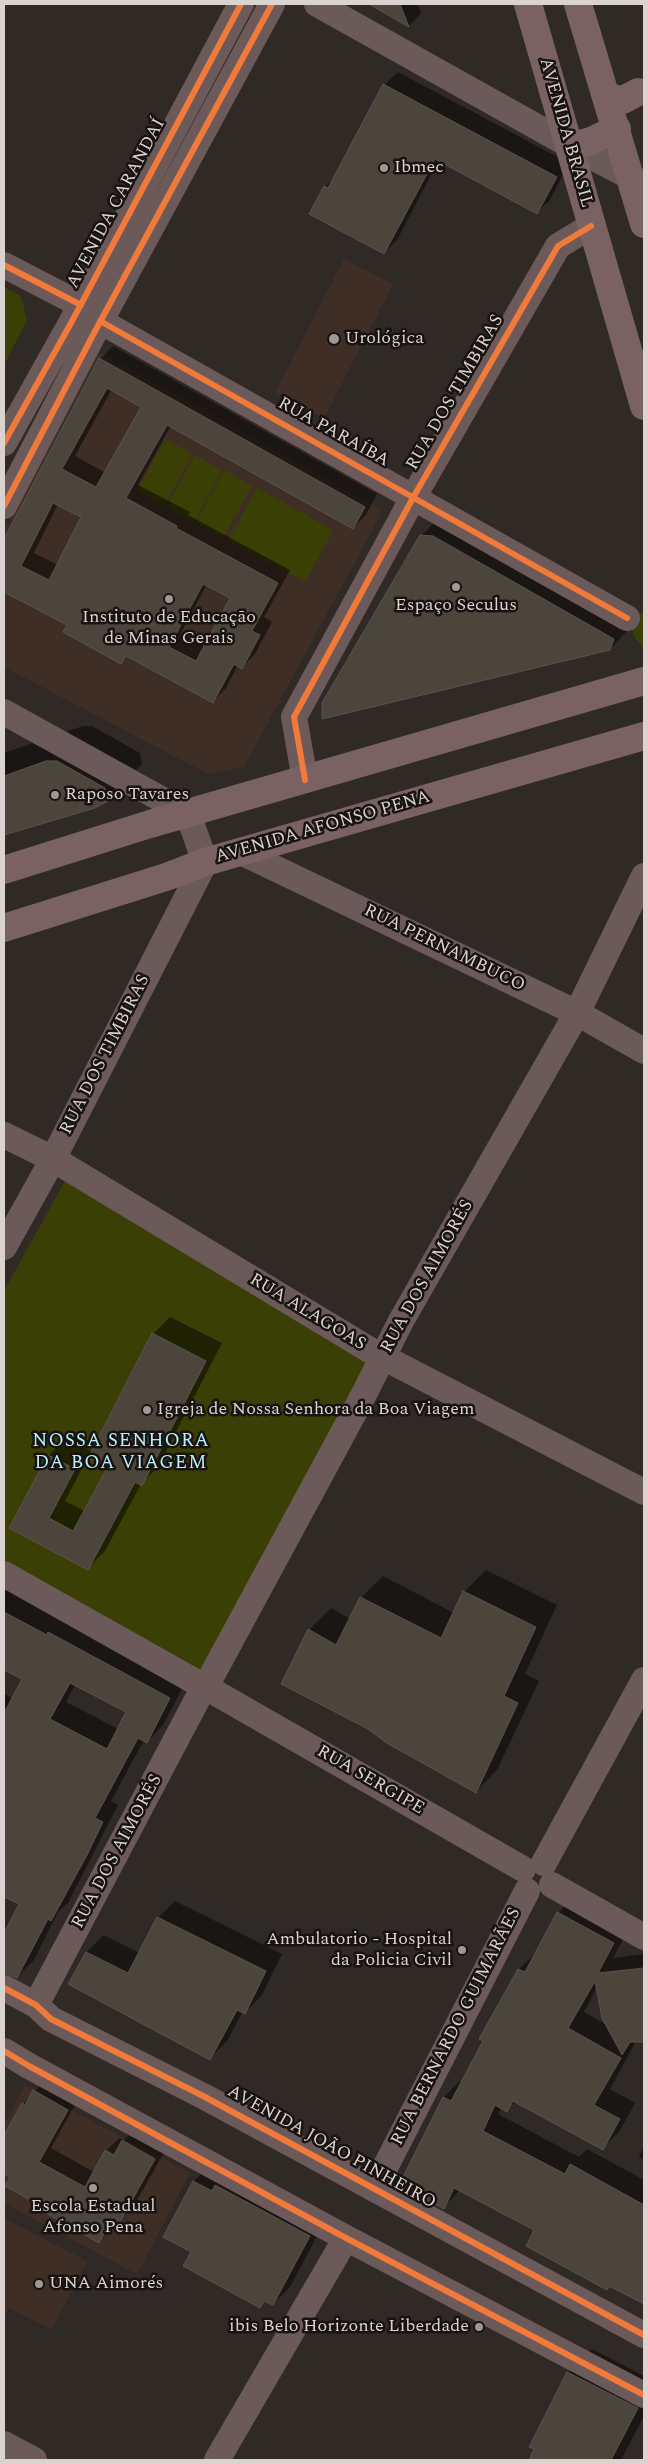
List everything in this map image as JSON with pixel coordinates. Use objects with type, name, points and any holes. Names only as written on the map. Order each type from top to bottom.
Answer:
[{"type":"main road","name":"AVENIDA BRASIL","points":[[528,4],[644,406]]},
{"type":"main road","points":[[578,4],[606,97],[637,180],[643,216]]},
{"type":"main road","points":[[606,97],[623,100],[641,86]]},
{"type":"main road","points":[[570,146],[591,141],[617,129]]},
{"type":"main road","points":[[4,870],[188,814],[644,681]]},
{"type":"main road","name":"AVENIDA AFONSO PENA","points":[[4,928],[166,877],[205,862],[644,736]]},
{"type":"street","name":"AVENIDA CARANDAÍ","points":[[4,506],[241,4]]},
{"type":"street","name":"AVENIDA CARANDAÍ","points":[[4,443],[95,312],[272,4]]},
{"type":"street","points":[[317,4],[570,146],[637,180]]},
{"type":"street","points":[[617,129],[641,86]]},
{"type":"street","name":"RUA DOS TIMBIRAS","points":[[305,780],[294,717],[414,496],[558,246],[591,226]]},
{"type":"street","name":"RUA PARAÍBA","points":[[4,265],[95,312],[627,618]]},
{"type":"street","points":[[4,712],[188,814],[205,862]]},
{"type":"street","name":"RUA PERNAMBUCO","points":[[241,852],[578,1013],[644,1052]]},
{"type":"street","name":"RUA DOS TIMBIRAS","points":[[4,1247],[53,1159],[205,862]]},
{"type":"street","name":"RUA DOS AIMORÉS","points":[[36,2005],[401,1321],[578,1013],[644,876]]},
{"type":"street","name":"RUA ALAGOAS","points":[[4,1135],[53,1159],[383,1357],[644,1492]]},
{"type":"street","name":"RUA SERGIPE","points":[[4,1574],[644,1937]]},
{"type":"street","name":"RUA BERNARDO GUIMARÃES","points":[[374,2189],[536,1877],[644,1680]]},
{"type":"street","name":"AVENIDA JOÃO PINHEIRO","points":[[4,1988],[36,2005],[51,2019],[205,2097],[644,2335]]},
{"type":"street","points":[[6,2056],[644,2395]]},
{"type":"street","points":[[217,2460],[346,2238]]},
{"type":"street","points":[[4,2444],[34,2460]]},
{"type":"shaded area","name":"Urológica","points":[[344,259],[393,284],[324,419],[275,393]]},
{"type":"shaded area","name":"Instituto de Educação de Minas Gerais","points":[[103,353],[380,509],[380,516],[244,767],[208,774],[4,667],[4,531],[98,354]]},
{"type":"shaded area","name":"Escola Estadual Afonso Pena","points":[[25,2085],[190,2173],[137,2274],[4,2203],[4,2125]]},
{"type":"shaded area","name":"UNA Aimorés","points":[[4,2218],[87,2261],[52,2330],[9,2308],[4,2318]]},
{"type":"green space","points":[[4,287],[21,296],[27,320],[4,365]]},
{"type":"green space","points":[[165,439],[193,454],[164,506],[137,491]]},
{"type":"green space","points":[[195,455],[222,470],[194,522],[166,507]]},
{"type":"green space","points":[[224,470],[252,486],[223,538],[196,523]]},
{"type":"green space","points":[[257,488],[333,530],[305,582],[228,540]]},
{"type":"green space","points":[[644,612],[644,648],[635,638],[627,618]]},
{"type":"green space","points":[[71,1170],[354,1341],[371,1372],[204,1675],[4,1574],[4,1291]]},
{"type":"building","points":[[369,4],[400,4],[409,27]]},
{"type":"building","name":"Ibmec","points":[[383,84],[557,177],[537,214],[435,159],[384,254],[309,214],[324,186],[328,188]]},
{"type":"building","points":[[99,358],[365,507],[353,529],[167,425],[126,498],[177,526],[176,528],[278,583],[252,631],[260,635],[242,669],[234,664],[213,703],[126,656],[121,664],[63,632],[67,625],[4,592],[4,539]],"holes":[[[107,388],[141,407],[96,487],[62,469]],[[53,503],[81,517],[49,580],[21,566]],[[203,584],[230,598],[196,661],[169,647]]]},
{"type":"building","name":"Espaço Seculus","points":[[420,535],[433,536],[614,639],[610,650],[322,719],[322,703]]},
{"type":"building","name":"Raposo Tavares","points":[[46,761],[57,761],[105,788],[108,801],[95,808],[4,835],[4,776]]},
{"type":"building","points":[[152,1333],[206,1361],[142,1486],[135,1482],[88,1570],[9,1528],[48,1455],[75,1469],[49,1518],[73,1531],[107,1468],[88,1458]]},
{"type":"building","points":[[463,1591],[536,1627],[504,1696],[518,1703],[476,1793],[385,1742],[368,1729],[281,1684],[308,1629],[336,1645],[360,1597],[441,1638]]},
{"type":"building","points":[[4,1612],[47,1635],[48,1632],[170,1698],[147,1743],[138,1738],[95,1818],[103,1822],[87,1855],[51,1921],[48,1919],[17,1978],[4,1973],[4,1933],[19,1904],[4,1897],[4,1713],[22,1679],[4,1670]],"holes":[[[70,1683],[126,1712],[107,1749],[50,1719]]]},
{"type":"building","points":[[557,1912],[614,1943],[598,1973],[644,1968],[644,2042],[630,2042],[622,2055],[602,2018],[595,1981],[568,2028],[621,2058],[594,2105],[620,2119],[603,2150],[513,2101],[507,2112],[495,2105],[483,2131],[565,2174],[570,2164],[644,2205],[644,2304],[609,2286],[607,2290],[526,2246],[534,2230],[454,2188],[444,2209],[399,2185],[443,2097],[451,2101],[483,2041],[479,2039],[518,1969],[525,1972]]},
{"type":"building","points":[[157,1917],[266,1971],[245,2014],[237,2010],[210,2060],[68,1984],[86,1952],[128,1973]]},
{"type":"building","points":[[33,2090],[68,2110],[39,2162],[85,2187],[105,2150],[114,2155],[122,2140],[155,2159],[120,2222],[113,2217],[99,2243],[37,2208],[39,2205],[5,2186],[10,2177],[4,2174],[4,2135],[22,2103],[25,2105]]},
{"type":"building","points":[[193,2181],[212,2191],[215,2185],[310,2236],[273,2305],[264,2301],[260,2308],[183,2266],[191,2252],[163,2237]]},
{"type":"building","points":[[567,2372],[638,2408],[611,2460],[529,2460],[534,2449],[529,2447]]},
{"type":"cycle path","points":[[4,443],[71,323],[241,4]]},
{"type":"cycle path","points":[[4,506],[93,335],[272,4]]},
{"type":"cycle path","points":[[305,780],[294,717],[414,496],[558,246],[591,226]]},
{"type":"cycle path","points":[[4,265],[81,305]]},
{"type":"cycle path","points":[[100,321],[627,618]]},
{"type":"cycle path","points":[[4,1988],[36,2005],[51,2019],[205,2097],[644,2335]]},
{"type":"cycle path","points":[[4,2051],[346,2238],[644,2395]]},
{"type":"place","name":"Ibmec","points":[[384,168]]},
{"type":"place","name":"Urológica","points":[[334,339]]},
{"type":"place","name":"Espaço Seculus","points":[[456,587]]},
{"type":"place","name":"Instituto de Educação de Minas Gerais","points":[[169,599]]},
{"type":"place","name":"Raposo Tavares","points":[[55,795]]},
{"type":"place","name":"Igreja de Nossa Senhora da Boa Viagem","points":[[147,1410]]},
{"type":"place","name":"Ambulatorio - Hospital da Policia Civil","points":[[462,1950]]},
{"type":"place","name":"Escola Estadual Afonso Pena","points":[[93,2188]]},
{"type":"place","name":"UNA Aimorés","points":[[39,2284]]},
{"type":"place","name":"ibis Belo Horizonte Liberdade","points":[[479,2327]]},
{"type":"district","name":"NOSSA SENHORA DA BOA VIAGEM","points":[[121,1453]]}]
